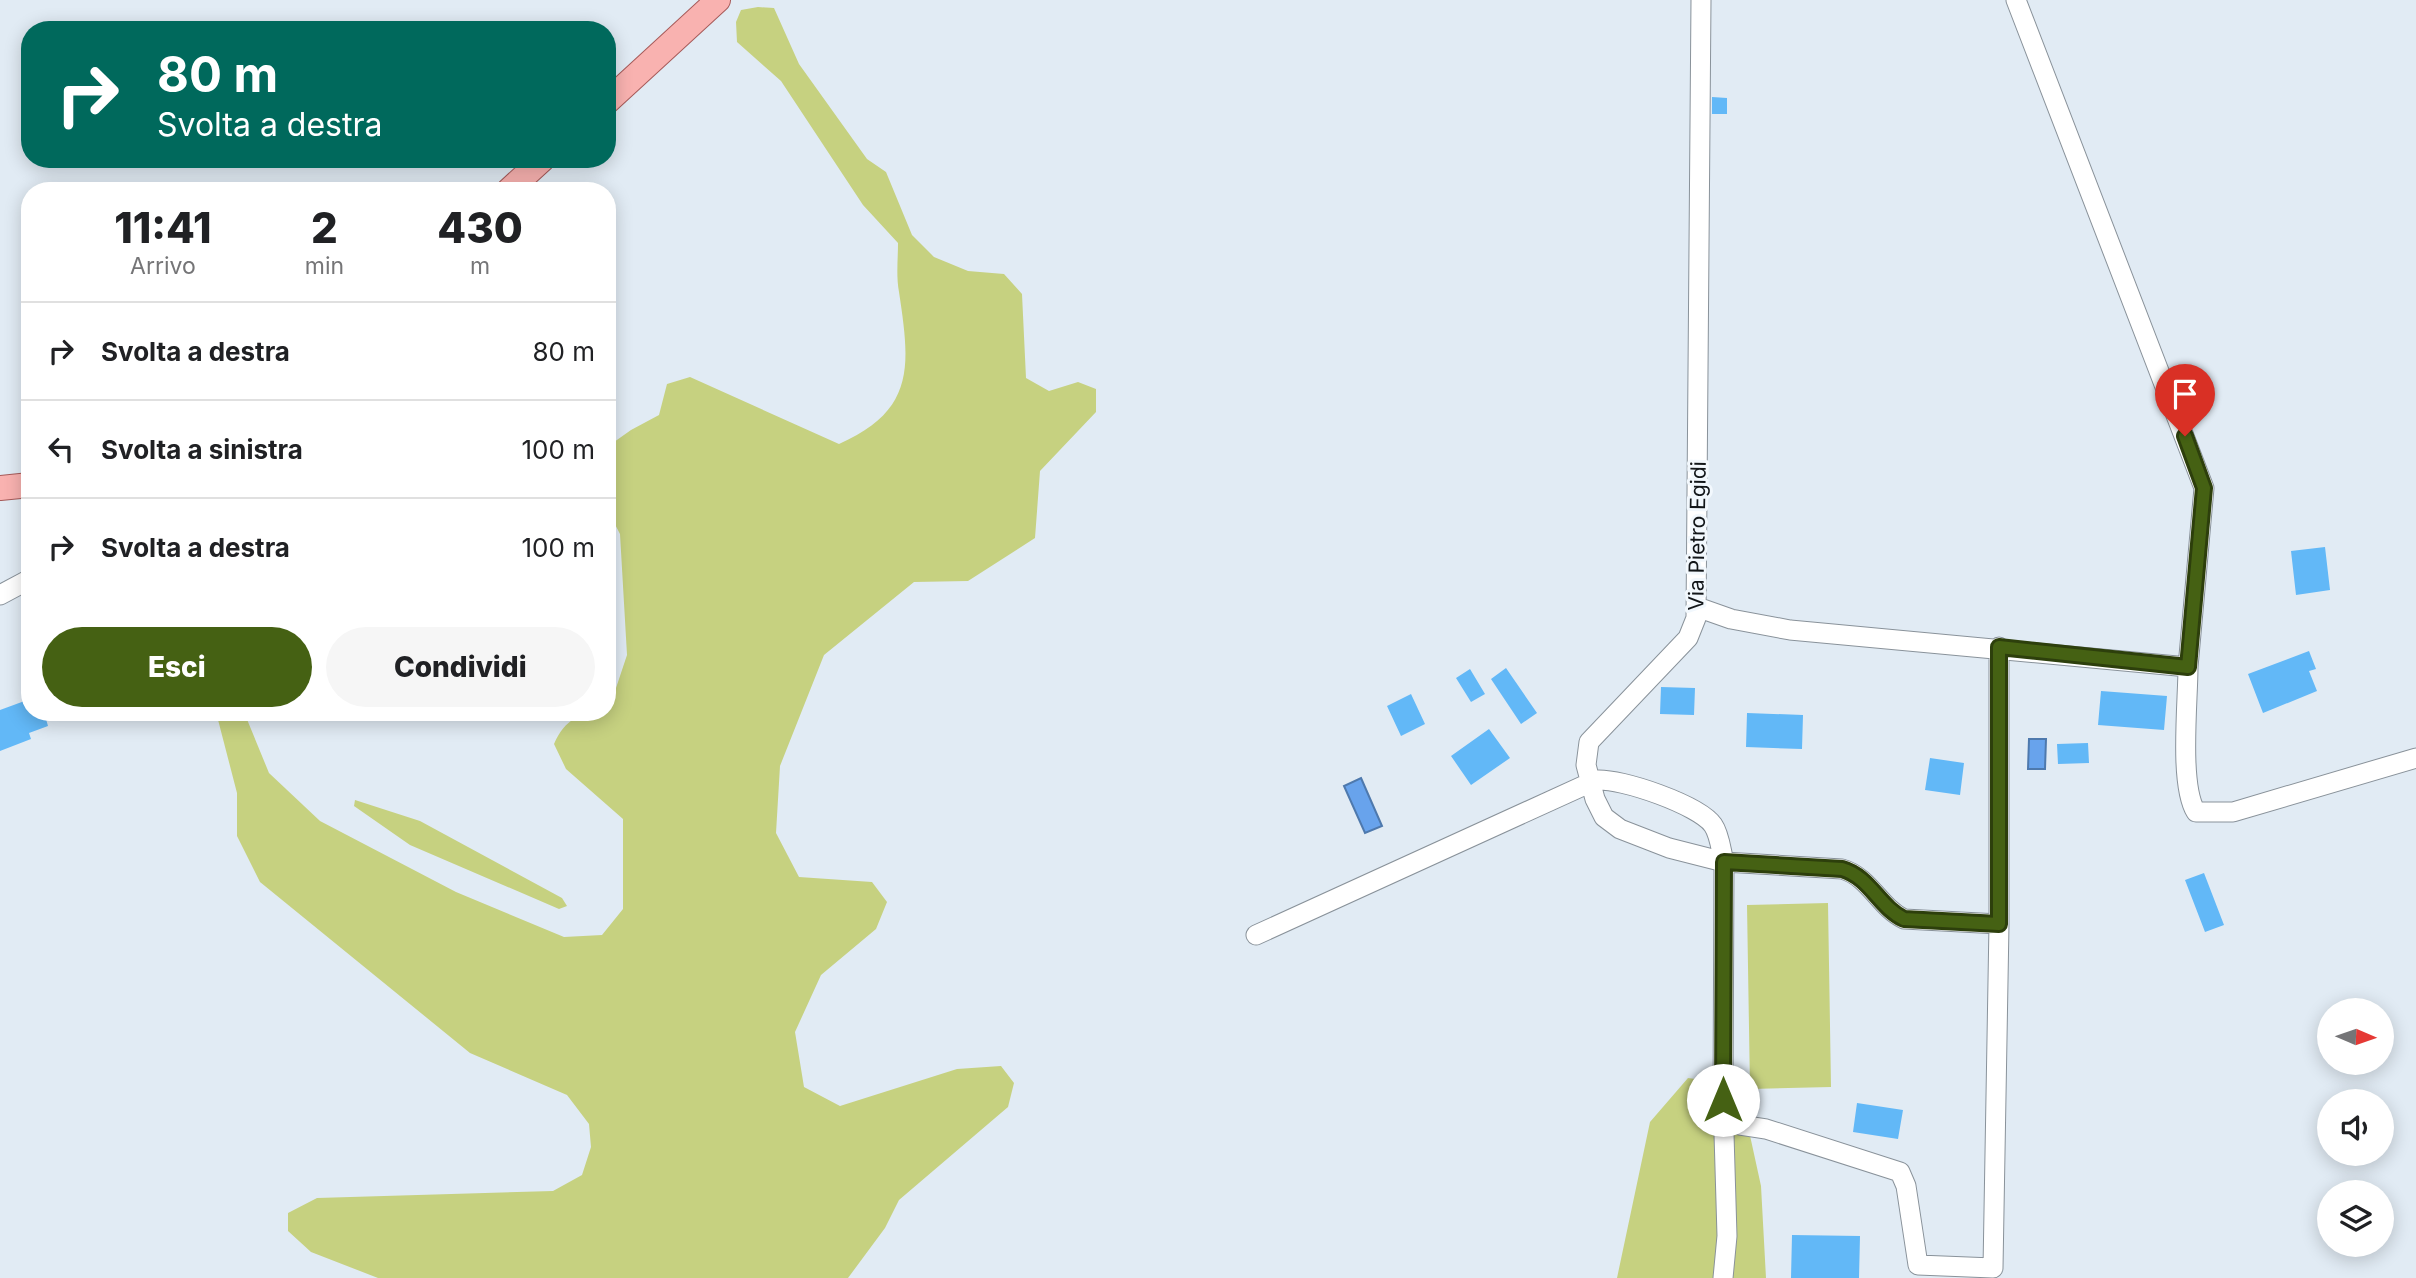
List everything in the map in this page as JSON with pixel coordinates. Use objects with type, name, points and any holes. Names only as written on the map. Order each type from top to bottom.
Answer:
[{"type":"main road","points":[[616,94],[718,0]]},
{"type":"main road","points":[[518,182],[533,168]]},
{"type":"main road","points":[[0,488],[21,486]]},
{"type":"street","name":"Via Pietro Egidi","points":[[1701,0],[1697,607],[1694,627],[1688,638],[1593,736],[1586,758],[1590,782],[1599,807],[1611,824],[1669,848],[1724,862],[1842,869],[1854,873],[1892,913],[1904,919],[1999,924]]},
{"type":"street","points":[[2016,0],[2204,488],[2188,667],[2187,774],[2190,802],[2196,812],[2233,813],[2416,758]]},
{"type":"street","points":[[0,595],[21,584]]},
{"type":"street","points":[[1697,607],[1731,619],[1790,630],[1999,647],[2188,667]]},
{"type":"street","points":[[1723,1111],[1740,1125],[1766,1129],[1900,1172],[1906,1186],[1917,1265],[1993,1268],[1999,924],[1999,647]]},
{"type":"street","points":[[1256,935],[1590,782],[1613,780],[1635,785],[1704,816],[1716,829],[1724,862],[1723,1111],[1727,1236],[1723,1278]]},
{"type":"green space","points":[[774,8],[799,64],[867,159],[886,172],[912,235],[934,257],[968,271],[1004,274],[1022,294],[1026,378],[1049,391],[1078,382],[1096,389],[1096,412],[1040,471],[1035,538],[968,581],[914,582],[824,655],[780,766],[776,833],[799,877],[872,882],[887,902],[876,929],[821,975],[795,1032],[804,1087],[840,1106],[957,1069],[1001,1066],[1014,1083],[1008,1107],[899,1200],[885,1228],[848,1278],[378,1278],[311,1252],[288,1231],[288,1213],[317,1198],[553,1191],[582,1175],[591,1147],[589,1124],[567,1095],[470,1053],[260,882],[237,836],[237,793],[218,721],[248,721],[269,773],[320,821],[456,892],[564,937],[602,935],[623,909],[623,819],[566,769],[554,744],[563,728],[571,721],[616,721],[616,688],[627,655],[620,534],[616,526],[616,441],[659,415],[667,384],[690,377],[839,444],[864,431],[882,416],[895,400],[902,383],[905,363],[898,280],[898,243],[863,205],[781,81],[737,42],[736,22],[741,10]]},
{"type":"green space","points":[[355,800],[420,821],[562,898],[567,906],[559,909],[410,845],[354,806]]},
{"type":"green space","points":[[1828,903],[1831,1087],[1750,1089],[1747,905]]},
{"type":"green space","points":[[1688,1078],[1739,1085],[1761,1186],[1766,1278],[1617,1278],[1650,1122]]},
{"type":"water","points":[[2029,739],[2046,739],[2045,769],[2028,769]]},
{"type":"water","points":[[1361,778],[1382,826],[1365,833],[1344,786]]},
{"type":"building","points":[[1712,97],[1727,98],[1727,114],[1712,114]]},
{"type":"building","points":[[2325,547],[2330,590],[2296,595],[2291,551]]},
{"type":"building","points":[[2309,651],[2316,669],[2309,671],[2317,691],[2263,713],[2248,674]]},
{"type":"building","points":[[1506,668],[1537,713],[1521,724],[1491,679]]},
{"type":"building","points":[[1470,669],[1485,694],[1471,702],[1456,678]]},
{"type":"building","points":[[1661,687],[1695,688],[1694,715],[1660,714]]},
{"type":"building","points":[[2101,691],[2167,696],[2164,730],[2098,725]]},
{"type":"building","points":[[1411,694],[1425,724],[1401,736],[1387,706]]},
{"type":"building","points":[[21,702],[21,721],[47,721],[48,726],[29,733],[31,739],[0,751],[0,710]]},
{"type":"building","points":[[1747,713],[1803,715],[1802,749],[1746,747]]},
{"type":"building","points":[[1489,729],[1510,758],[1471,785],[1451,756]]},
{"type":"building","points":[[2088,743],[2089,763],[2058,764],[2057,744]]},
{"type":"building","points":[[1930,758],[1964,763],[1960,795],[1925,790]]},
{"type":"building","points":[[2204,873],[2224,925],[2205,932],[2185,880]]},
{"type":"building","points":[[1857,1103],[1903,1110],[1898,1139],[1853,1132]]},
{"type":"building","points":[[1792,1235],[1860,1236],[1859,1278],[1791,1278]]},
{"type":"route","points":[[1723,1100],[1724,862],[1842,869],[1854,873],[1892,913],[1904,919],[1999,924],[1999,647],[2188,667],[2204,488],[2185,436]]}]
